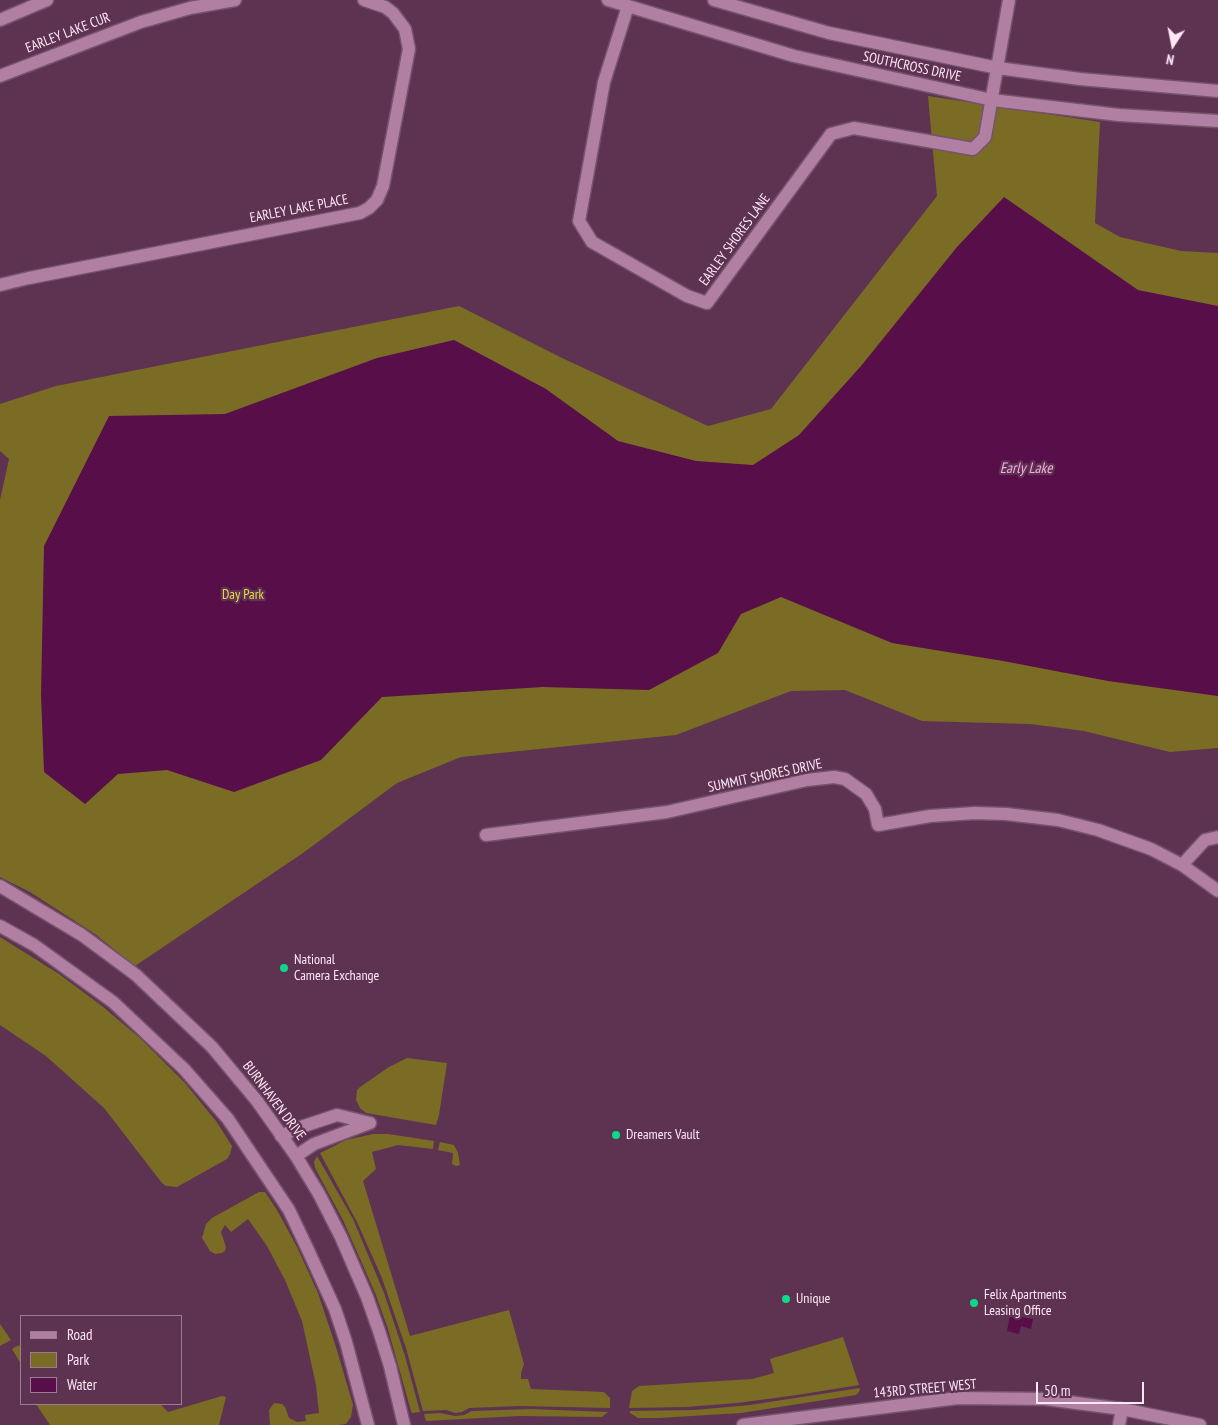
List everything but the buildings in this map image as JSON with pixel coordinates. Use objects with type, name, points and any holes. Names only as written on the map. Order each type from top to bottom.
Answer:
[{"type":"street","points":[[0,20],[47,0]]},
{"type":"street","name":"EARLEY LAKE CUR","points":[[0,76],[141,22],[190,8],[234,0]]},
{"type":"street","name":"EARLEY LAKE PLACE","points":[[0,286],[30,278],[360,212],[369,208],[376,200],[383,186],[409,49],[405,29],[393,13],[376,3],[364,0]]},
{"type":"street","name":"SOUTHCROSS DRIVE","points":[[608,0],[794,56],[992,100],[1119,115],[1218,122]]},
{"type":"street","name":"SOUTHCROSS DRIVE","points":[[714,0],[829,32],[998,68],[1080,79],[1218,91]]},
{"type":"street","name":"EARLEY SHORES LANE","points":[[628,6],[604,82],[579,220],[592,242],[687,296],[707,303],[831,134],[854,128],[973,149],[985,137],[1010,0]]},
{"type":"street","name":"SUMMIT SHORES DRIVE","points":[[486,835],[667,812],[807,780],[834,776],[845,779],[866,794],[875,809],[878,824],[930,816],[975,813],[1006,814],[1058,820],[1132,841],[1182,865],[1218,891]]},
{"type":"street","points":[[1182,865],[1205,840],[1218,837]]},
{"type":"street","name":"BURNHAVEN DRIVE","points":[[0,886],[82,935],[136,975],[212,1047],[257,1101],[296,1156],[319,1194],[341,1237],[367,1297],[390,1366],[404,1425]]},
{"type":"street","points":[[0,926],[34,945],[113,1002],[184,1069],[228,1119],[284,1202],[335,1309],[346,1342],[368,1425]]},
{"type":"street","points":[[281,1136],[337,1115],[370,1123],[314,1144],[296,1156]]},
{"type":"street","name":"143RD STREET WEST","points":[[743,1425],[958,1398],[1046,1399],[1122,1410],[1200,1425]]},
{"type":"street","points":[[1119,1425],[1122,1410]]},
{"type":"green space","name":"Early Lake","points":[[928,96],[1100,122],[1095,223],[1120,237],[1181,251],[1218,253],[1218,748],[1170,752],[1084,731],[1030,724],[922,721],[845,690],[791,691],[676,735],[461,757],[397,783],[303,853],[135,966],[95,934],[30,892],[0,877],[0,500],[9,459],[0,451],[0,404],[56,386],[459,306],[562,358],[708,426],[771,409],[937,196]]},
{"type":"green space","points":[[0,937],[59,974],[102,1006],[141,1039],[185,1083],[216,1121],[232,1146],[227,1159],[177,1187],[166,1186],[104,1108],[46,1056],[0,1025]]},
{"type":"green space","points":[[407,1058],[447,1063],[436,1125],[366,1113],[360,1108],[356,1100],[357,1090],[360,1087],[389,1067]]},
{"type":"green space","points":[[373,1134],[388,1134],[434,1141],[433,1149],[398,1145],[372,1152],[376,1169],[363,1181],[410,1336],[509,1310],[524,1364],[521,1379],[528,1379],[531,1389],[604,1392],[610,1398],[610,1408],[519,1406],[469,1408],[455,1413],[446,1410],[423,1411],[406,1348],[382,1278],[357,1222],[320,1153],[346,1140]]},
{"type":"green space","points":[[440,1142],[454,1145],[458,1153],[460,1165],[452,1164],[453,1153],[438,1150]]},
{"type":"green space","points":[[317,1156],[353,1219],[384,1293],[405,1356],[420,1412],[412,1413],[411,1411],[388,1329],[376,1295],[343,1220],[315,1168],[314,1162]]},
{"type":"green space","points":[[259,1192],[265,1192],[277,1210],[297,1247],[318,1293],[353,1405],[351,1417],[346,1424],[270,1425],[269,1410],[274,1403],[282,1404],[289,1418],[297,1422],[306,1421],[305,1415],[319,1413],[316,1385],[302,1321],[285,1280],[267,1246],[248,1219],[231,1232],[225,1225],[221,1232],[226,1247],[222,1253],[215,1254],[210,1251],[202,1238],[206,1224],[212,1218]]},
{"type":"green space","points":[[0,1324],[11,1340],[0,1346]]},
{"type":"green space","points":[[843,1337],[859,1385],[737,1403],[686,1407],[629,1408],[632,1391],[639,1386],[752,1379],[774,1373],[770,1359]]},
{"type":"green space","points":[[19,1345],[20,1362],[12,1349]]},
{"type":"green space","points":[[860,1388],[856,1395],[741,1413],[638,1418],[630,1413],[630,1411],[694,1410],[750,1405]]},
{"type":"green space","points":[[222,1396],[226,1397],[219,1425],[50,1425],[37,1405],[161,1405],[168,1412]]},
{"type":"green space","points":[[531,1409],[608,1412],[602,1417],[519,1416],[426,1421],[424,1414],[440,1413],[455,1416],[464,1415],[472,1411]]},
{"type":"water","name":"Early Lake","points":[[1004,197],[1138,290],[1218,306],[1218,696],[1108,681],[1003,661],[892,643],[781,597],[741,614],[718,653],[649,690],[543,687],[382,697],[321,760],[234,792],[167,770],[118,774],[85,804],[44,772],[41,695],[44,546],[109,416],[225,414],[377,358],[454,340],[546,389],[618,441],[696,461],[753,465],[799,435],[861,366],[957,247]]},
{"type":"water","points":[[1010,1315],[1033,1319],[1031,1329],[1021,1326],[1019,1334],[1007,1331]]},
{"type":"place","name":"National Camera Exchange","points":[[284,968]]},
{"type":"place","name":"Dreamers Vault","points":[[616,1135]]},
{"type":"place","name":"Unique","points":[[786,1299]]},
{"type":"place","name":"Felix Apartments Leasing Office","points":[[974,1303]]},
{"type":"park label","name":"Day Park","points":[[243,595]]}]
